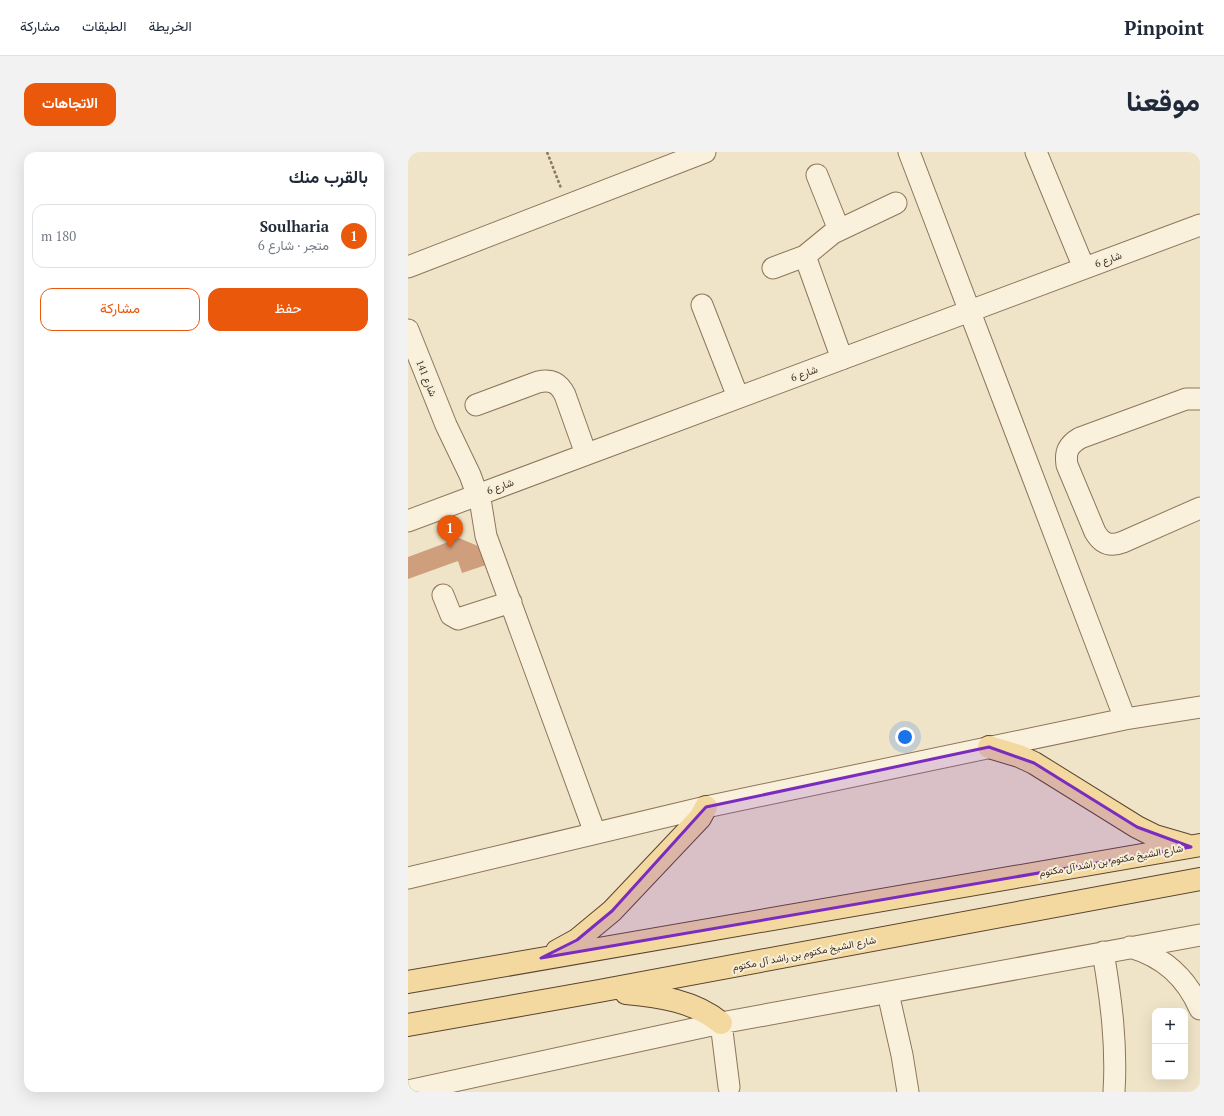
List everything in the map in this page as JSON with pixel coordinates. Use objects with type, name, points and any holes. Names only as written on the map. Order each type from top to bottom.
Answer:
[{"type":"main road","points":[[989,747],[1019,756],[1034,763],[1137,827],[1155,836],[1195,846]]},
{"type":"main road","points":[[541,958],[577,940],[612,911],[700,818],[706,807]]},
{"type":"main road","name":"شارع الشيخ مكتوم بن راشد آل مكتوم","points":[[408,982],[1195,846]]},
{"type":"main road","name":"شارع الشيخ مكتوم بن راشد آل مكتوم","points":[[408,1025],[1200,879]]},
{"type":"main road","points":[[599,991],[644,995],[667,999],[700,1008],[720,1023]]},
{"type":"street","points":[[408,267],[705,152]]},
{"type":"street","points":[[909,152],[1125,719]]},
{"type":"street","points":[[1036,152],[1084,268]]},
{"type":"street","points":[[817,174],[839,230]]},
{"type":"street","points":[[773,268],[805,256],[839,230],[896,203]]},
{"type":"street","name":"شارع 6","points":[[408,521],[1200,225]]},
{"type":"street","points":[[805,256],[842,358]]},
{"type":"street","points":[[702,305],[738,397]]},
{"type":"street","name":"شارع 141","points":[[408,330],[446,426],[462,457],[471,497],[595,833]]},
{"type":"street","points":[[476,406],[538,382],[547,380],[555,382],[561,387],[565,395],[586,454]]},
{"type":"street","points":[[1200,399],[1181,401],[1080,438],[1073,442],[1067,449],[1066,457],[1067,465],[1095,532],[1099,539],[1106,544],[1115,545],[1123,542],[1200,508]]},
{"type":"street","points":[[443,595],[451,615],[458,619],[511,602]]},
{"type":"street","points":[[408,878],[706,807],[1125,719],[1200,707]]},
{"type":"street","points":[[419,1090],[720,1023],[1200,935]]},
{"type":"street","points":[[1130,947],[1144,951],[1168,965],[1187,985],[1200,1009]]},
{"type":"street","points":[[1103,952],[1113,1021],[1116,1069],[1114,1092]]},
{"type":"street","points":[[888,993],[902,1055],[908,1092]]},
{"type":"street","points":[[1200,995],[1200,1009]]},
{"type":"street","points":[[720,1023],[730,1090]]},
{"type":"path","points":[[547,152],[568,205]]},
{"type":"highlighted area","points":[[989,747],[1034,763],[1137,827],[1191,847],[541,958],[577,940],[612,911],[706,807]]},
{"type":"building","points":[[459,538],[478,546],[486,565],[462,573],[458,561],[408,579],[408,557]]},
{"type":"place","name":"Soulharia","points":[[450,548]]}]
